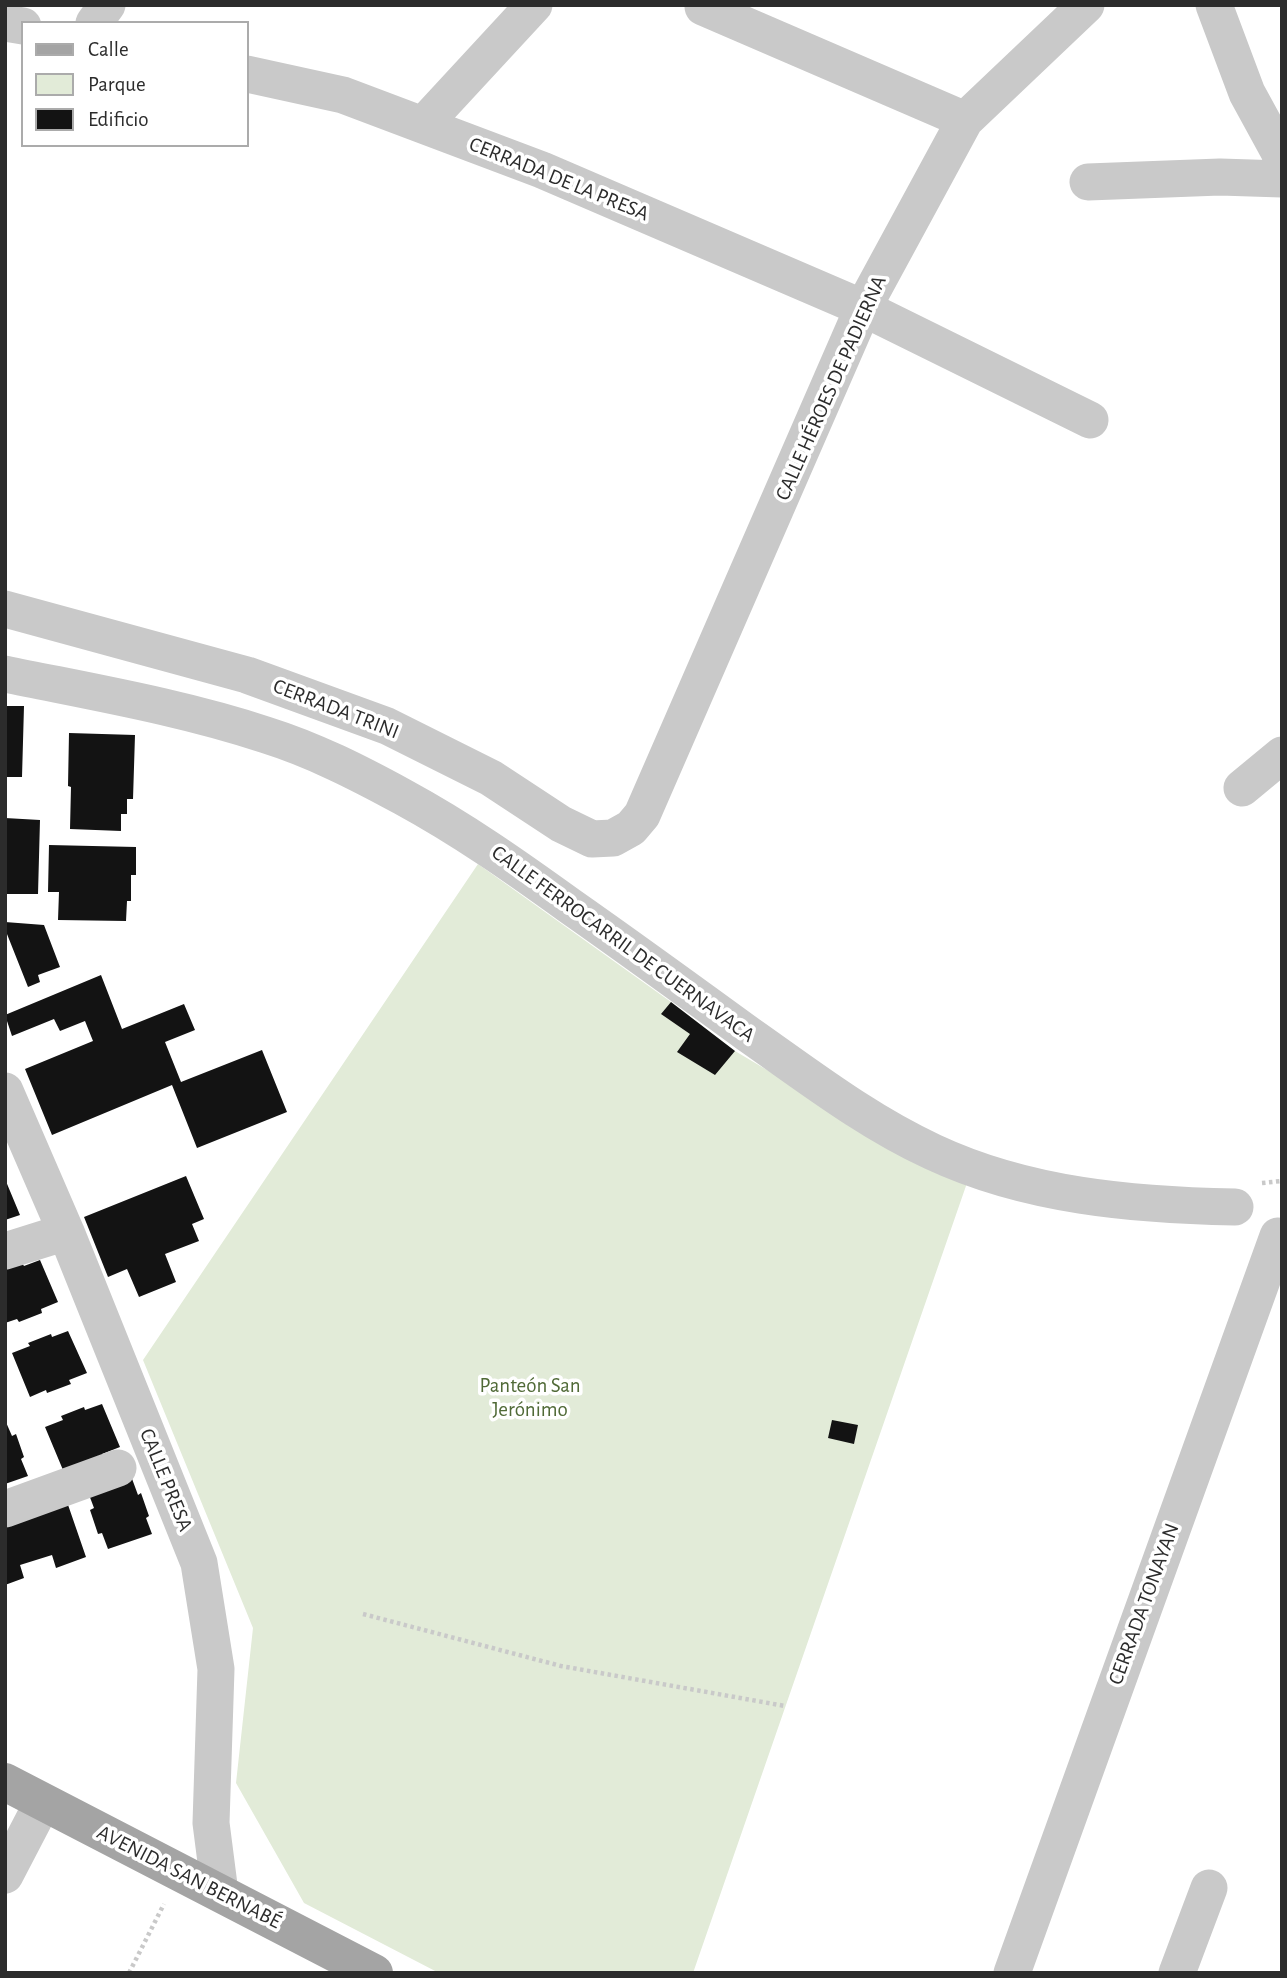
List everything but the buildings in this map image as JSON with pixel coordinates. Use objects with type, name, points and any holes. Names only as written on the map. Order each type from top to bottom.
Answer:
[{"type":"main road","name":"AVENIDA SAN BERNABÉ","points":[[5,1782],[368,1971]]},
{"type":"street","points":[[95,21],[107,5]]},
{"type":"street","points":[[423,124],[534,5]]},
{"type":"street","name":"CALLE HÉROES DE PADIERNA","points":[[642,816],[863,308],[965,120],[1086,5]]},
{"type":"street","points":[[1214,5],[1247,93],[1282,157]]},
{"type":"street","points":[[703,7],[965,120]]},
{"type":"street","name":"CERRADA DE LA PRESA","points":[[248,74],[343,96],[542,170],[863,308],[1090,420]]},
{"type":"street","points":[[1088,182],[1220,177],[1282,179]]},
{"type":"street","name":"CERRADA TRINI","points":[[5,609],[247,675],[387,726],[491,778],[561,824],[592,839],[612,838],[631,828],[642,816]]},
{"type":"street","name":"CALLE FERROCARRIL DE CUERNAVACA","points":[[5,674],[214,719],[280,740],[365,776],[484,845],[821,1086],[866,1116],[934,1152],[991,1174],[1080,1196],[1158,1205],[1235,1207]]},
{"type":"street","points":[[1242,788],[1282,755]]},
{"type":"street","name":"CALLE PRESA","points":[[5,1091],[66,1232],[199,1563],[216,1669],[211,1823],[220,1893]]},
{"type":"street","points":[[5,1251],[66,1232]]},
{"type":"street","name":"CERRADA TONAYAN","points":[[1012,1973],[1278,1236]]},
{"type":"street","points":[[5,1509],[118,1468]]},
{"type":"street","points":[[5,1875],[43,1802]]},
{"type":"street","points":[[1177,1973],[1209,1888]]},
{"type":"path","points":[[363,1614],[561,1666],[785,1706]]},
{"type":"path","points":[[129,1973],[179,1872]]},
{"type":"green space","name":"Panteón San Jerónimo","points":[[478,864],[735,1051],[853,1121],[967,1183],[693,1973],[439,1973],[304,1903],[236,1783],[253,1628],[143,1360]]}]
